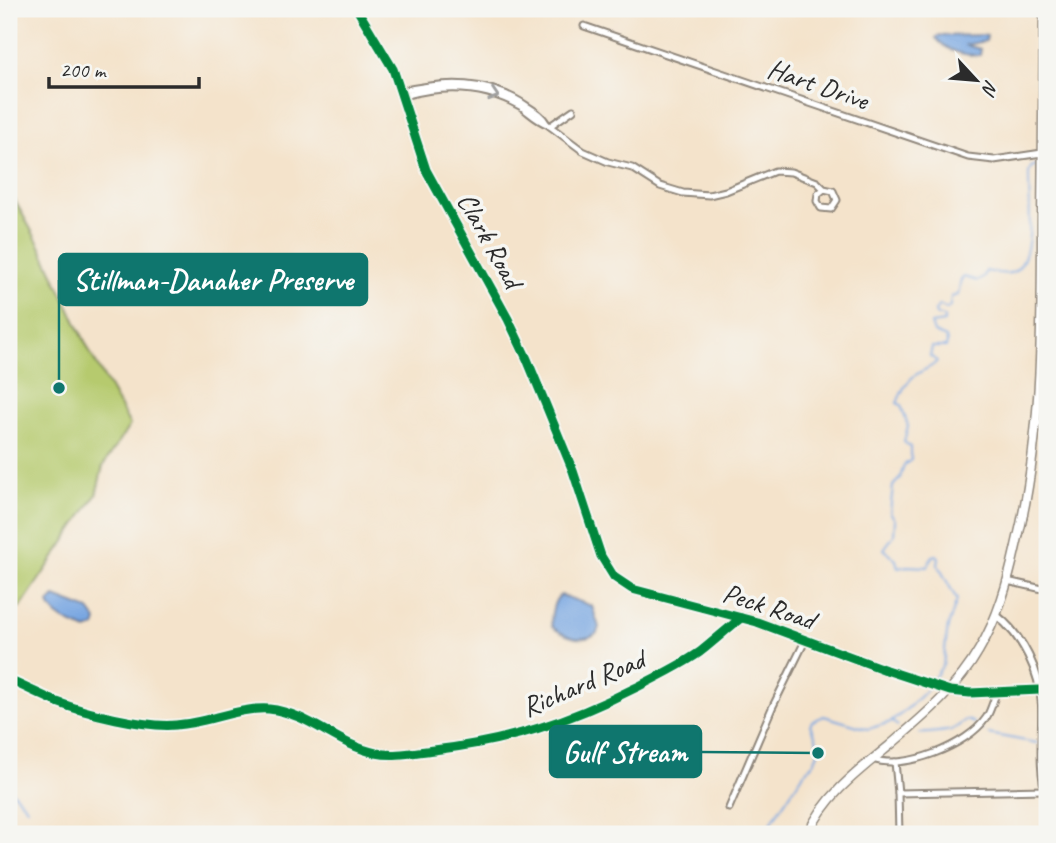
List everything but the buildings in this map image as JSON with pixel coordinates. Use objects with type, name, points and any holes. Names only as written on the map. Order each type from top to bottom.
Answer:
[{"type":"highway","points":[[808,834],[831,797],[950,691],[979,651],[996,615],[1007,581],[1027,496],[1037,423],[1044,286],[1044,10]]},
{"type":"street","name":"Clark Road","points":[[357,9],[388,58],[426,170],[513,330],[547,406],[582,496]]},
{"type":"street","name":"Hart Drive","points":[[584,26],[968,157],[1042,161]]},
{"type":"street","points":[[402,94],[435,84],[458,86],[503,98],[548,125],[583,152],[632,168],[660,186],[683,193],[709,195],[726,191],[775,171],[791,172],[817,182],[824,189]]},
{"type":"street","points":[[548,125],[573,110]]},
{"type":"street","points":[[1037,423],[1047,422]]},
{"type":"street","name":"Peck Road","points":[[582,496],[601,556],[614,577],[632,589],[741,618],[950,691],[1040,690]]},
{"type":"street","points":[[1007,581],[1047,590]]},
{"type":"street","points":[[898,793],[1046,794],[1041,762],[1040,690],[1026,651],[1005,622],[996,615]]},
{"type":"street","name":"Richard Road","points":[[9,680],[71,707],[158,725],[194,723],[243,710],[276,710],[299,717],[344,742],[376,753],[395,754],[454,748],[534,731],[589,712],[673,669],[741,618]]},
{"type":"street","points":[[729,808],[772,708],[805,641]]},
{"type":"street","points":[[873,759],[884,763],[895,762],[928,755],[958,743],[986,718],[997,692]]},
{"type":"street","points":[[895,762],[899,834]]},
{"type":"green space","points":[[9,190],[39,244],[90,352],[130,425],[103,466],[96,495],[20,608],[9,601]]},
{"type":"water","points":[[938,36],[987,36],[986,41],[965,45],[981,49],[980,55],[956,52],[936,38]]},
{"type":"water","points":[[561,595],[592,606],[599,627],[597,633],[586,638],[575,638],[552,627],[553,609]]},
{"type":"water","points":[[55,597],[89,610],[97,621],[95,627],[87,630],[59,617],[49,603]]},
{"type":"waterway","points":[[766,834],[766,830],[818,753],[816,737],[810,725],[812,721],[824,716],[868,729],[891,722],[925,691],[943,665],[948,626],[957,600],[938,565],[939,557],[932,556],[928,567],[898,568],[896,560],[884,549],[894,535],[895,520],[890,512],[893,486],[900,478],[904,465],[911,460],[911,447],[904,442],[908,426],[901,405],[897,403],[910,380],[937,361],[930,356],[932,347],[946,347],[946,338],[934,333],[931,324],[944,322],[944,317],[936,315],[935,311],[939,305],[947,309],[950,306],[951,297],[958,295],[961,280],[964,277],[978,281],[986,271],[1010,273],[1021,265],[1030,226],[1029,172],[1031,167],[1037,165]]},
{"type":"waterway","points":[[919,733],[951,730],[967,720],[974,723]]},
{"type":"waterway","points":[[892,722],[898,726]]},
{"type":"waterway","points":[[988,734],[1037,743]]},
{"type":"waterway","points":[[9,788],[27,808]]},
{"type":"cycle path","points":[[357,9],[393,69],[426,170],[527,359],[573,471],[601,556],[614,577],[632,589],[757,622],[950,691],[970,693],[1040,690]]},
{"type":"cycle path","points":[[9,680],[69,706],[116,719],[149,724],[188,724],[245,710],[269,709],[297,716],[362,749],[383,754],[405,754],[488,741],[538,728],[586,711],[684,662],[741,618]]},
{"type":"place","name":"Stillman-Danaher Preserve","points":[[59,388]]},
{"type":"place","name":"Gulf Stream","points":[[818,753]]}]
